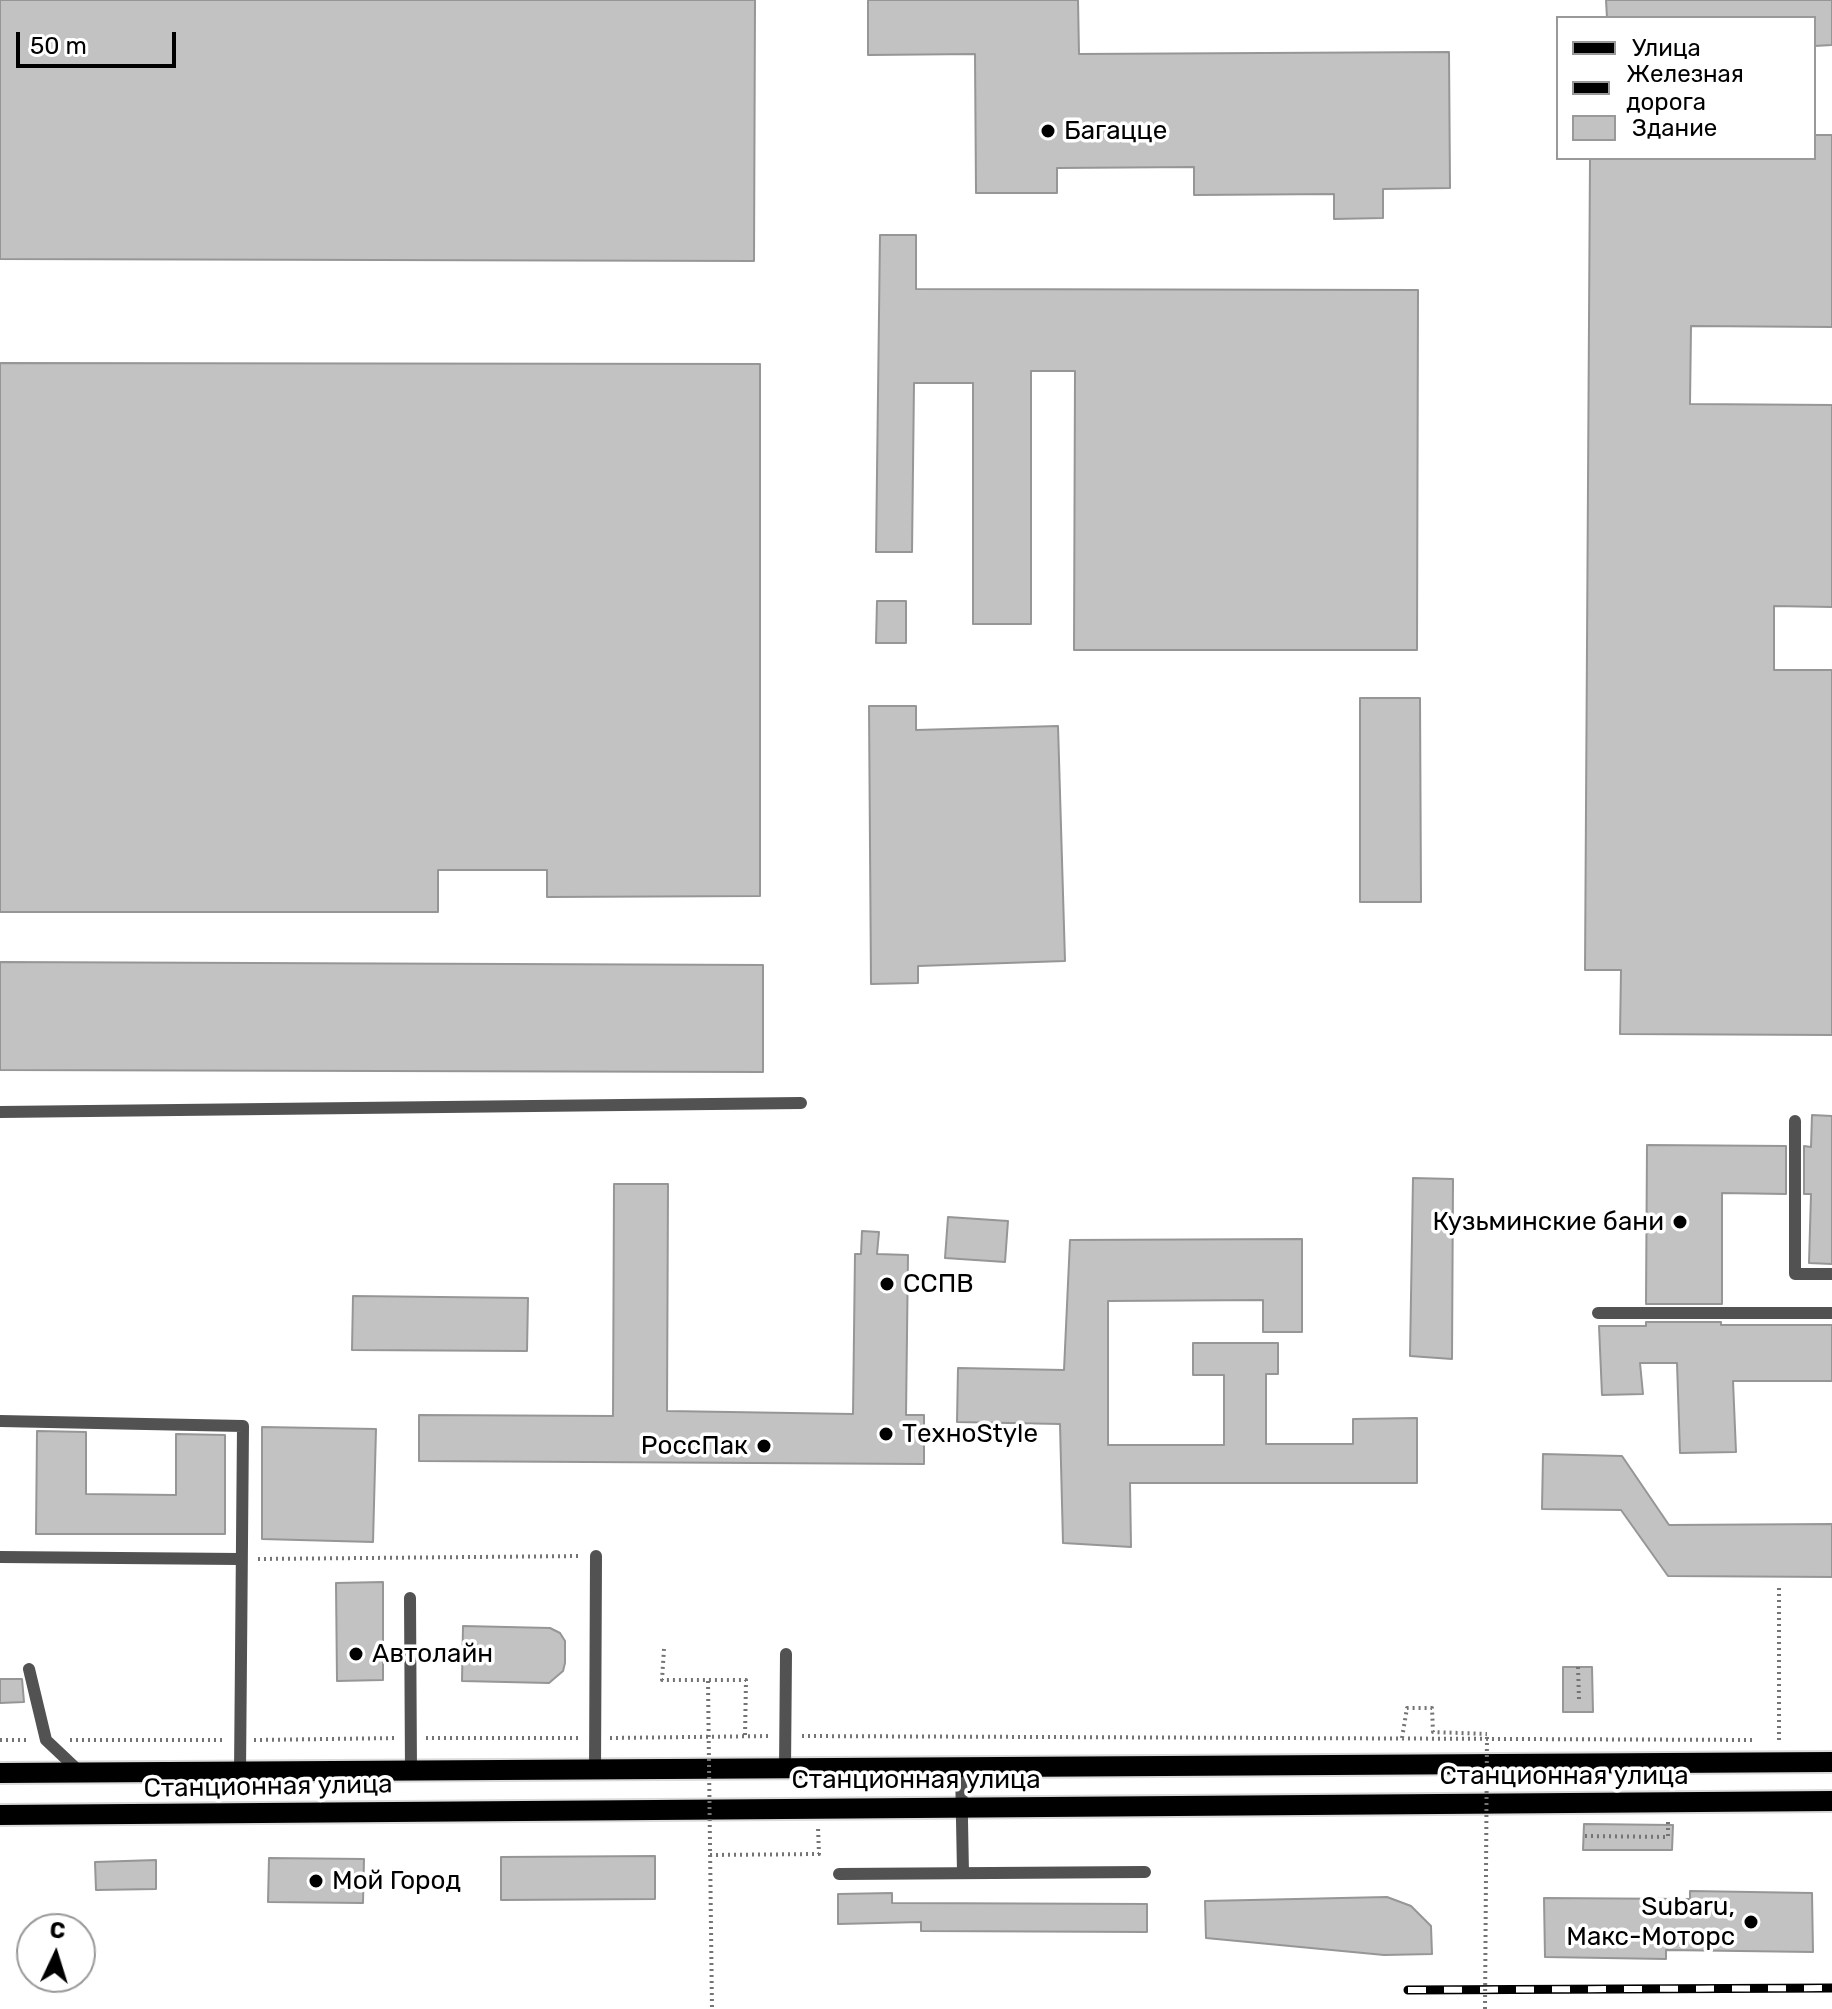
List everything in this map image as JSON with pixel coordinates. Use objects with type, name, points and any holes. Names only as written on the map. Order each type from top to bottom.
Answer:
[{"type":"main road","name":"Станционная улица","points":[[0,1773],[1832,1762]]},
{"type":"main road","name":"Станционная улица","points":[[0,1815],[1832,1801]]},
{"type":"lane","points":[[0,1112],[801,1103]]},
{"type":"lane","points":[[1795,1121],[1795,1274],[1832,1274]]},
{"type":"lane","points":[[1598,1313],[1832,1313]]},
{"type":"lane","points":[[0,1421],[243,1426],[240,1772]]},
{"type":"lane","points":[[595,1771],[596,1556]]},
{"type":"lane","points":[[0,1557],[240,1559]]},
{"type":"lane","points":[[410,1598],[411,1771]]},
{"type":"lane","points":[[785,1769],[786,1654]]},
{"type":"lane","points":[[29,1669],[46,1740],[81,1773]]},
{"type":"lane","points":[[961,1767],[963,1873]]},
{"type":"lane","points":[[839,1874],[1145,1872]]},
{"type":"path","points":[[240,1559],[596,1556]]},
{"type":"path","points":[[1779,1588],[1779,1762]]},
{"type":"path","points":[[664,1649],[662,1680],[746,1680],[745,1736]]},
{"type":"path","points":[[1578,1667],[1579,1699]]},
{"type":"path","points":[[708,1681],[712,2009]]},
{"type":"path","points":[[1402,1738],[1407,1708],[1432,1708],[1433,1732],[1487,1734],[1485,2009]]},
{"type":"path","points":[[0,1740],[745,1736],[1764,1740]]},
{"type":"path","points":[[1780,1740],[1793,1740]]},
{"type":"path","points":[[1585,1836],[1668,1837]]},
{"type":"path","points":[[710,1855],[819,1854]]},
{"type":"building","points":[[0,0],[755,0],[754,261],[0,259]]},
{"type":"building","points":[[868,0],[1078,0],[1079,54],[1449,52],[1450,188],[1383,189],[1383,218],[1334,219],[1334,194],[1194,195],[1194,167],[1057,168],[1057,193],[976,193],[975,54],[868,55]]},
{"type":"building","points":[[1606,0],[1832,0],[1832,45],[1816,46],[1816,16],[1607,16]]},
{"type":"building","points":[[1816,135],[1832,135],[1832,327],[1691,326],[1690,404],[1832,405],[1832,607],[1774,606],[1774,670],[1832,670],[1832,1035],[1620,1034],[1621,970],[1585,970],[1590,160],[1816,160]]},
{"type":"building","points":[[880,235],[916,235],[916,289],[1418,290],[1417,650],[1074,650],[1075,371],[1031,371],[1031,624],[973,624],[973,383],[914,383],[912,552],[876,552]]},
{"type":"building","points":[[0,363],[760,364],[760,896],[547,897],[547,870],[438,870],[438,912],[0,912]]},
{"type":"building","points":[[877,601],[906,601],[906,643],[876,643]]},
{"type":"building","points":[[1360,698],[1420,698],[1421,902],[1360,902]]},
{"type":"building","points":[[869,706],[916,706],[916,730],[1058,726],[1065,961],[918,966],[918,983],[871,984]]},
{"type":"building","points":[[0,962],[763,965],[763,1072],[0,1070]]},
{"type":"building","points":[[1812,1115],[1832,1116],[1832,1264],[1809,1263],[1811,1194],[1804,1194],[1804,1146],[1811,1147]]},
{"type":"building","points":[[1647,1145],[1786,1146],[1786,1194],[1722,1193],[1722,1304],[1646,1304]]},
{"type":"building","points":[[1413,1178],[1453,1179],[1452,1359],[1410,1356]]},
{"type":"building","points":[[614,1184],[668,1184],[667,1411],[853,1414],[855,1254],[861,1254],[862,1231],[879,1232],[877,1254],[908,1255],[906,1415],[924,1415],[924,1464],[419,1461],[419,1415],[613,1416]]},
{"type":"building","points":[[948,1217],[1008,1221],[1005,1262],[945,1258]]},
{"type":"building","points":[[1302,1239],[1302,1332],[1263,1332],[1263,1300],[1108,1301],[1108,1445],[1224,1445],[1224,1375],[1193,1375],[1193,1343],[1278,1343],[1278,1374],[1266,1374],[1266,1444],[1353,1444],[1353,1419],[1417,1418],[1417,1483],[1130,1483],[1131,1547],[1063,1543],[1060,1424],[957,1422],[958,1368],[1064,1370],[1070,1240]]},
{"type":"building","points":[[353,1296],[528,1298],[527,1351],[352,1350]]},
{"type":"building","points":[[1646,1322],[1832,1325],[1832,1381],[1733,1381],[1736,1452],[1680,1453],[1677,1363],[1640,1363],[1643,1394],[1602,1395],[1599,1326],[1646,1326]]},
{"type":"building","points":[[262,1427],[376,1429],[373,1542],[262,1539]]},
{"type":"building","points":[[37,1431],[86,1432],[86,1494],[176,1495],[176,1434],[225,1435],[225,1534],[36,1534]]},
{"type":"building","points":[[1543,1454],[1622,1456],[1669,1525],[1832,1524],[1832,1577],[1668,1576],[1621,1510],[1542,1509]]},
{"type":"building","points":[[383,1582],[383,1680],[337,1681],[336,1583]]},
{"type":"building","points":[[463,1626],[550,1628],[560,1633],[565,1641],[563,1671],[549,1683],[462,1681]]},
{"type":"building","points":[[1563,1667],[1592,1667],[1593,1712],[1563,1712]]},
{"type":"building","points":[[0,1679],[22,1679],[24,1702],[0,1703]]},
{"type":"building","points":[[1584,1824],[1673,1825],[1672,1850],[1583,1850]]},
{"type":"building","points":[[655,1856],[655,1899],[501,1900],[501,1857]]},
{"type":"building","name":"Мой Город","points":[[269,1858],[364,1859],[363,1903],[268,1902]]},
{"type":"building","points":[[156,1860],[156,1889],[96,1890],[95,1862]]},
{"type":"building","points":[[1690,1891],[1812,1893],[1813,1952],[1666,1950],[1666,1959],[1545,1957],[1544,1898],[1690,1899]]},
{"type":"building","points":[[892,1893],[892,1903],[1147,1904],[1147,1932],[921,1931],[921,1922],[838,1924],[838,1894]]},
{"type":"building","points":[[1387,1897],[1411,1906],[1431,1926],[1432,1954],[1384,1955],[1206,1938],[1205,1901]]},
{"type":"railway","points":[[1408,1990],[1832,1988]]},
{"type":"place","name":"Багацце","points":[[1048,131]]},
{"type":"place","name":"Кузьминские бани","points":[[1680,1222]]},
{"type":"place","name":"ССПВ","points":[[887,1284]]},
{"type":"place","name":"ТехноStyle","points":[[886,1434]]},
{"type":"place","name":"РоссПак","points":[[764,1446]]},
{"type":"place","name":"Автолайн","points":[[356,1654]]},
{"type":"place","name":"Мой Город","points":[[316,1881]]},
{"type":"place","name":"Subaru, Макс-Моторс","points":[[1751,1922]]}]
